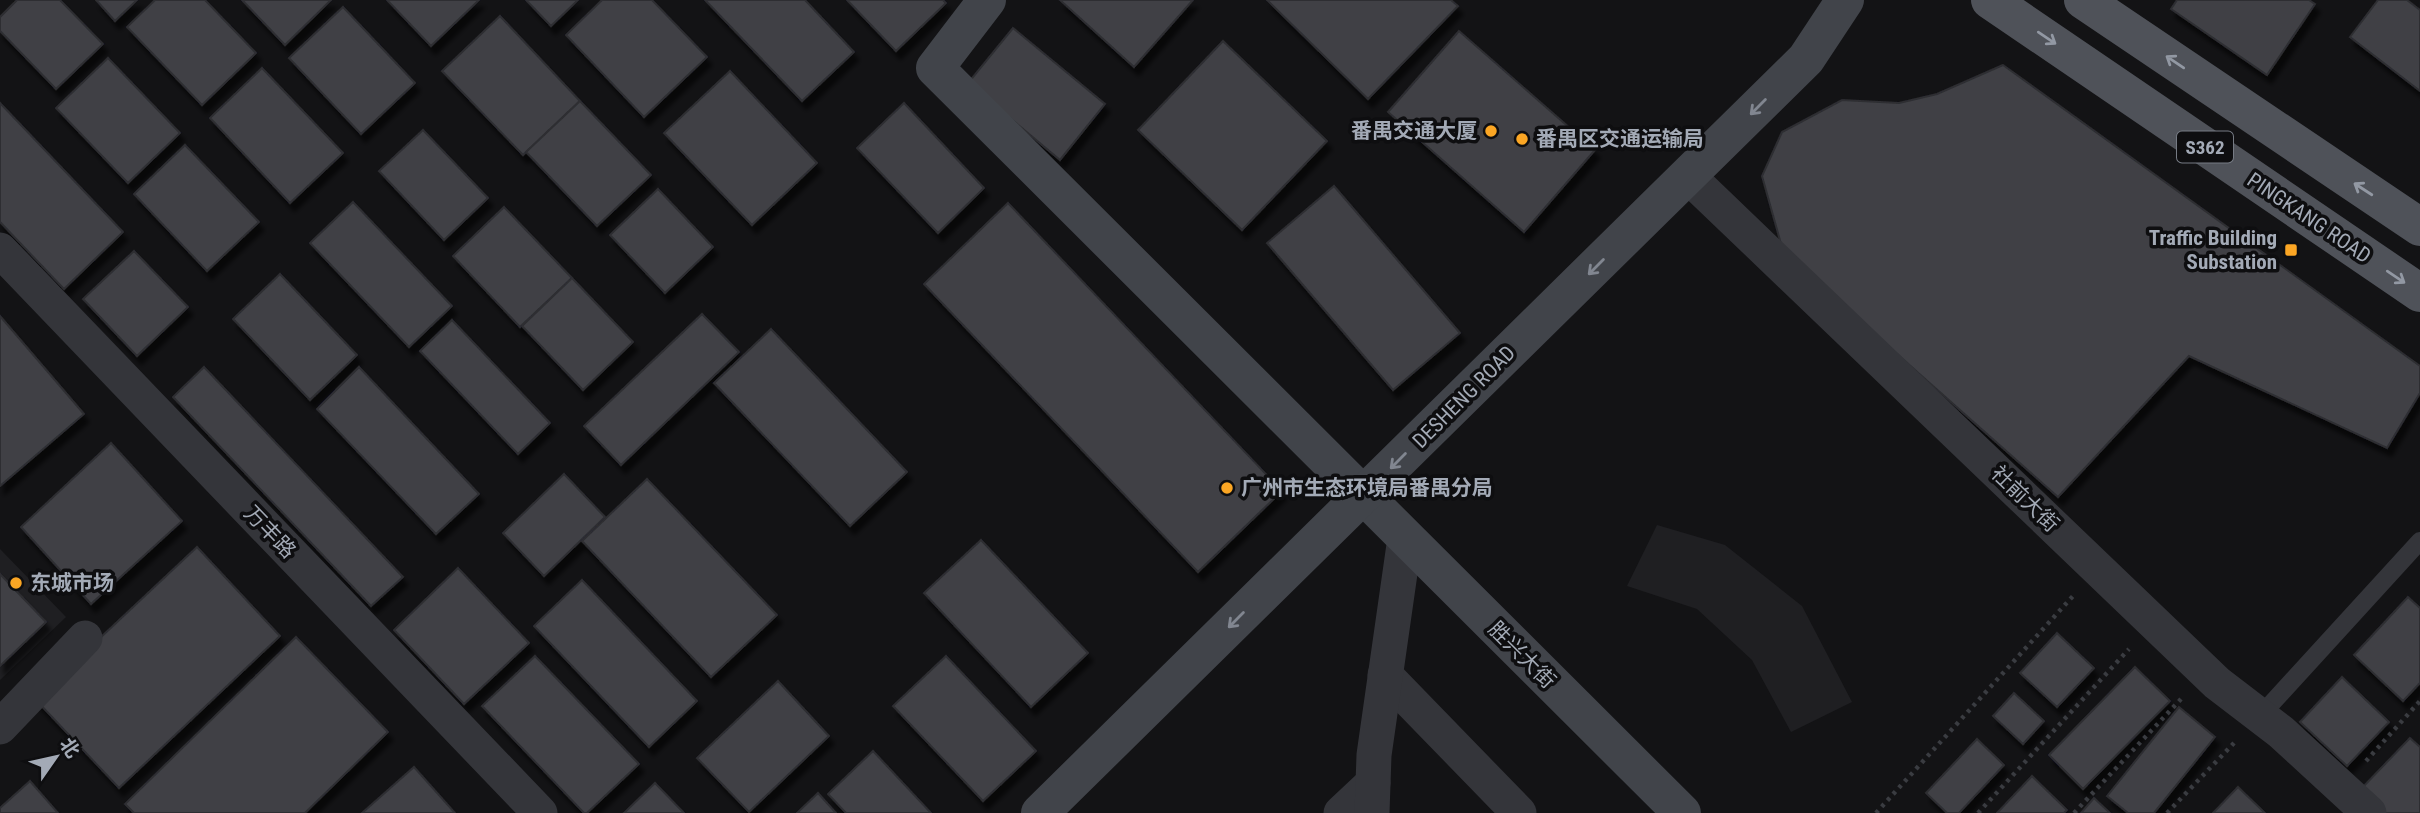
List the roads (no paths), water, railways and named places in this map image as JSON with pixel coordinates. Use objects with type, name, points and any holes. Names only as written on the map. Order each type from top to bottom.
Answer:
[{"type":"main road","name":"PINGKANG ROAD","points":[[1990,0],[2420,293]]},
{"type":"main road","name":"S362","points":[[2083,0],[2420,227]]},
{"type":"street","name":"胜兴大街","points":[[986,0],[935,68],[1682,813]]},
{"type":"street","name":"DESHENG ROAD","points":[[1040,813],[1806,59],[1845,0]]},
{"type":"street","name":"社前大街","points":[[1688,176],[2206,672],[2369,813]]},
{"type":"street","name":"万丰路","points":[[0,250],[540,813]]},
{"type":"street","points":[[1341,813],[1372,798],[1374,755],[1405,538]]},
{"type":"street","points":[[0,727],[85,638]]},
{"type":"street","points":[[1385,675],[1519,813]]},
{"type":"lane","points":[[2260,716],[2420,541]]},
{"type":"place","name":"番禺交通大厦","points":[[1491,131]]},
{"type":"place","name":"番禺区交通运输局","points":[[1522,139]]},
{"type":"place","name":"Traffic Building Substation","points":[[2291,250]]},
{"type":"place","name":"广州市生态环境局番禺分局","points":[[1227,488]]},
{"type":"place","name":"东城市场","points":[[16,583]]}]
